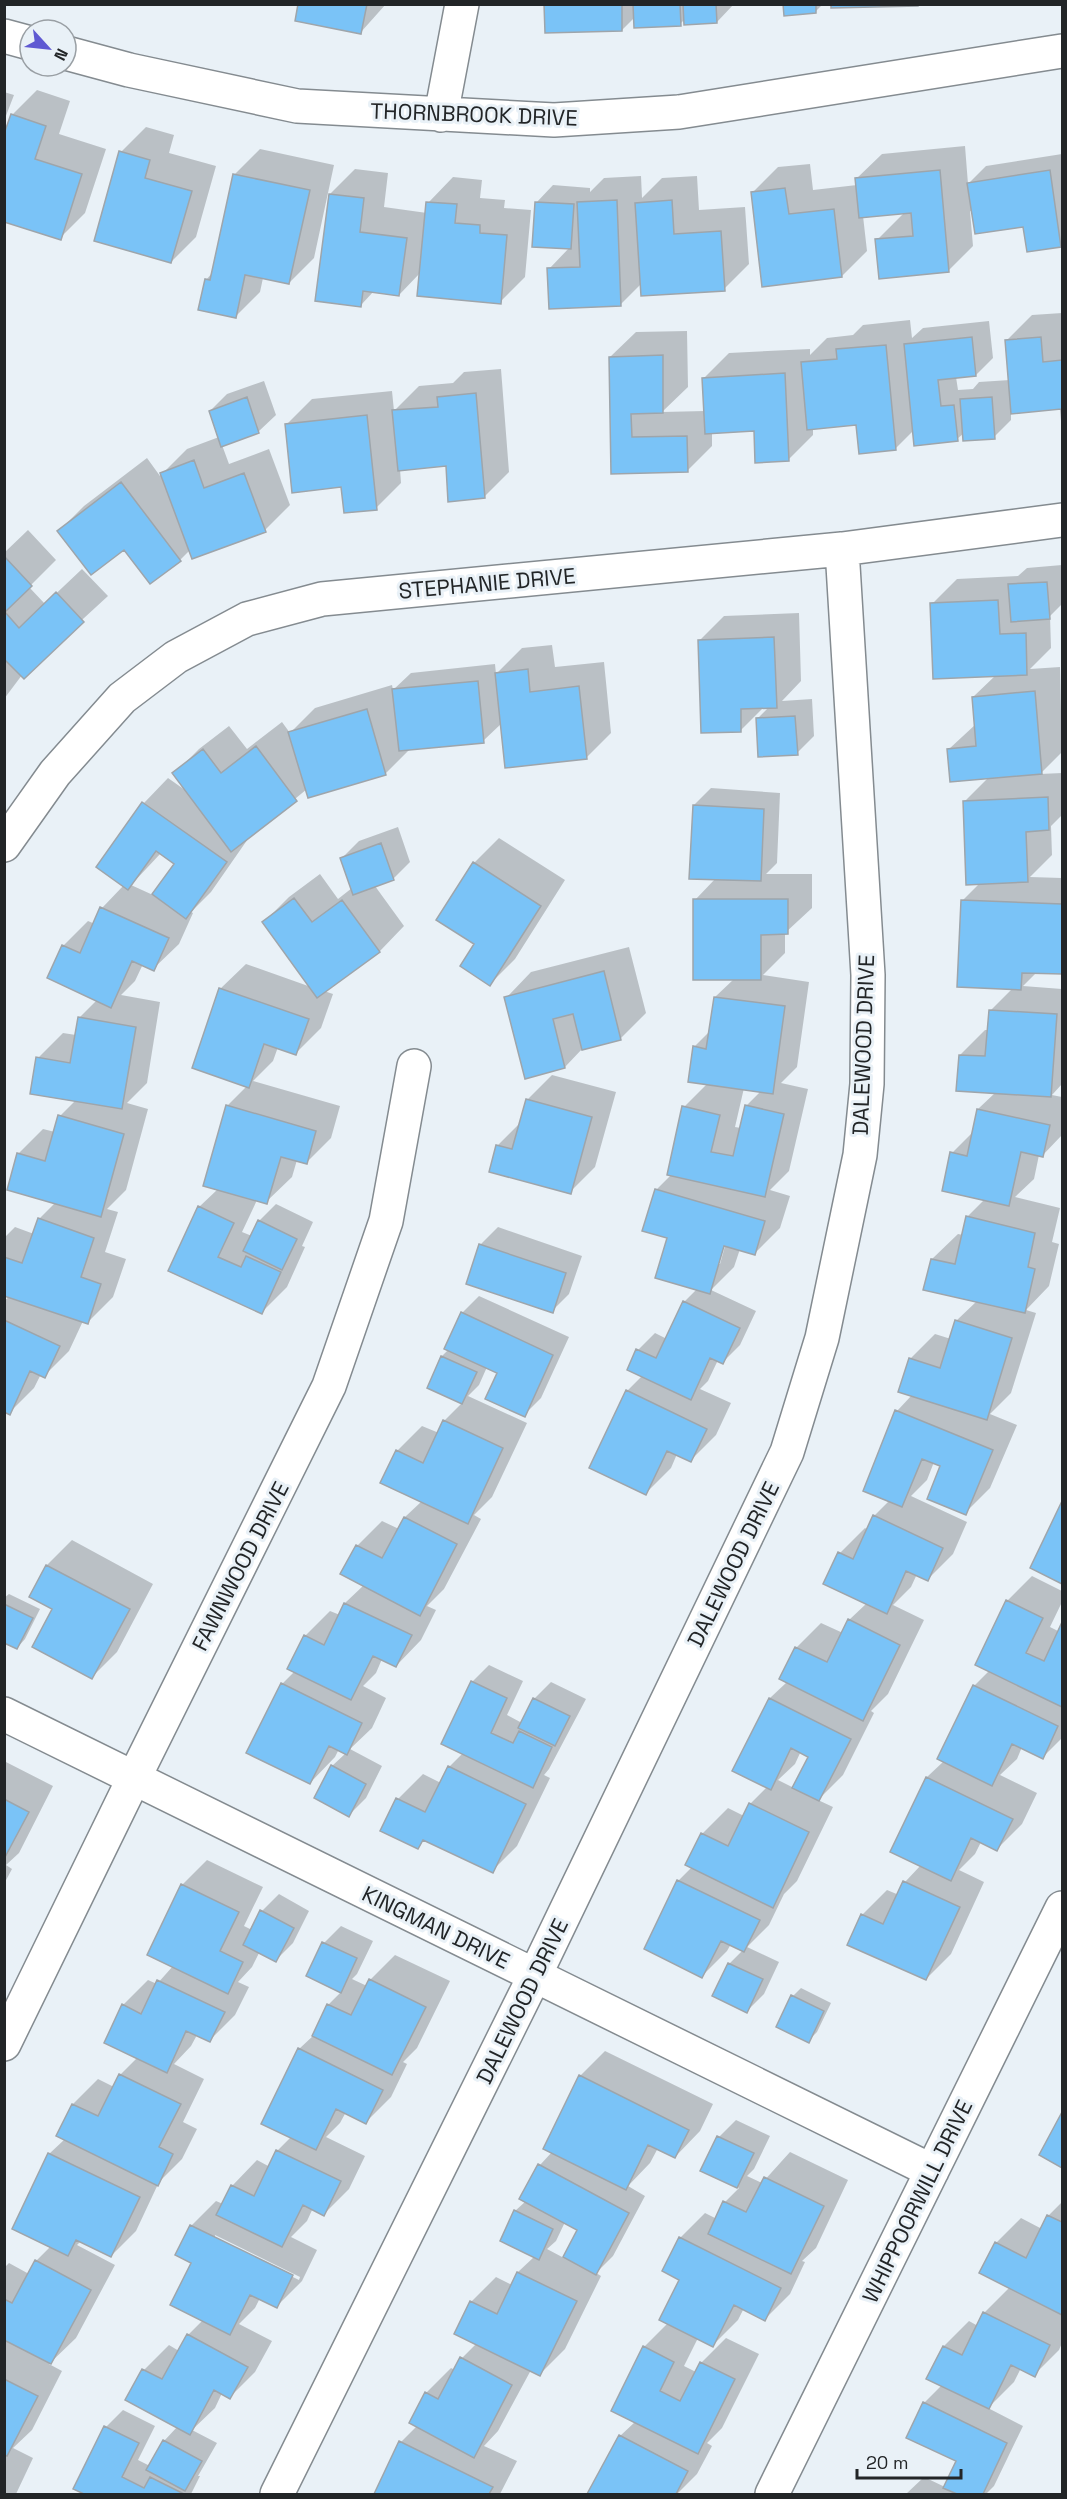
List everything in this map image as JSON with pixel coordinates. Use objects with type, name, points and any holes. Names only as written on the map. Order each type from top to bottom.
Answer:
[{"type":"street","points":[[441,115],[462,4]]},
{"type":"street","name":"THORNBROOK DRIVE","points":[[78,55],[129,70],[297,106],[554,120],[679,112],[1062,51]]},
{"type":"street","name":"STEPHANIE DRIVE","points":[[4,845],[56,773],[122,698],[176,657],[247,619],[322,599],[842,549],[1062,520]]},
{"type":"street","name":"DALEWOOD DRIVE","points":[[277,2494],[535,1976],[787,1452],[822,1338],[860,1155],[866,1095],[868,975],[842,549]]},
{"type":"street","name":"FAWNWOOD DRIVE","points":[[4,2044],[329,1386],[386,1221],[414,1066]]},
{"type":"street","name":"KINGMAN DRIVE","points":[[4,1714],[932,2171]]},
{"type":"street","name":"WHIPPOORWILL DRIVE","points":[[772,2494],[1062,1908]]},
{"type":"building","points":[[298,4],[367,4],[361,34],[295,21]]},
{"type":"building","points":[[544,4],[622,4],[622,31],[545,33]]},
{"type":"building","points":[[633,4],[680,4],[681,26],[634,28]]},
{"type":"building","points":[[683,4],[716,4],[717,23],[684,25]]},
{"type":"building","points":[[783,4],[816,4],[816,13],[784,16]]},
{"type":"building","points":[[831,4],[918,4],[918,6],[831,8]]},
{"type":"building","points":[[11,114],[46,126],[35,159],[82,174],[61,240],[4,222],[4,134]]},
{"type":"building","points":[[119,151],[150,160],[145,178],[192,191],[171,263],[94,241]]},
{"type":"building","points":[[940,170],[949,272],[879,279],[875,239],[913,236],[911,213],[859,218],[855,178]]},
{"type":"building","points":[[1050,170],[1061,247],[1027,252],[1023,227],[975,234],[967,183]]},
{"type":"building","points":[[233,174],[310,190],[289,284],[245,275],[236,318],[198,310],[205,279],[210,280]]},
{"type":"building","points":[[785,188],[789,214],[834,209],[842,277],[762,287],[751,192]]},
{"type":"building","points":[[329,194],[364,198],[360,232],[407,238],[399,296],[363,291],[361,307],[315,301]]},
{"type":"building","points":[[617,200],[621,306],[549,309],[547,268],[580,267],[577,202]]},
{"type":"building","points":[[672,200],[674,234],[721,231],[725,291],[641,296],[635,203]]},
{"type":"building","points":[[426,202],[457,204],[455,223],[480,225],[480,233],[507,235],[501,304],[417,296]]},
{"type":"building","points":[[535,202],[574,204],[571,249],[532,247]]},
{"type":"building","points":[[972,337],[976,376],[938,380],[941,406],[954,405],[958,441],[914,446],[904,344]]},
{"type":"building","points":[[1041,337],[1043,362],[1062,360],[1062,425],[1061,409],[1011,414],[1005,340]]},
{"type":"building","points":[[886,345],[896,450],[859,454],[856,425],[807,430],[801,362],[837,359],[836,349]]},
{"type":"building","points":[[663,355],[663,413],[631,414],[632,437],[687,436],[688,472],[611,474],[609,357]]},
{"type":"building","points":[[785,373],[789,461],[755,463],[754,431],[705,434],[702,378]]},
{"type":"building","points":[[476,393],[485,498],[448,502],[446,466],[398,471],[392,410],[438,407],[437,397]]},
{"type":"building","points":[[247,397],[259,433],[221,447],[209,411]]},
{"type":"building","points":[[992,397],[995,439],[963,441],[960,399]]},
{"type":"building","points":[[367,415],[377,510],[344,513],[341,487],[292,493],[285,424]]},
{"type":"building","points":[[194,460],[204,488],[244,473],[266,532],[192,559],[160,473]]},
{"type":"building","points":[[121,482],[181,561],[150,584],[124,550],[91,575],[57,531]]},
{"type":"building","points":[[4,556],[32,586],[5,612],[19,628],[56,592],[84,622],[24,679],[4,659]]},
{"type":"building","points":[[1047,582],[1050,619],[1011,622],[1008,584]]},
{"type":"building","points":[[998,600],[1000,634],[1026,633],[1027,675],[933,679],[930,603]]},
{"type":"building","points":[[774,637],[777,708],[741,709],[741,732],[701,733],[698,640]]},
{"type":"building","points":[[528,669],[530,692],[579,686],[587,759],[505,768],[495,673]]},
{"type":"building","points":[[478,681],[484,743],[399,751],[392,689]]},
{"type":"building","points":[[1035,691],[1042,774],[950,782],[947,749],[976,746],[972,697]]},
{"type":"building","points":[[367,709],[386,775],[308,798],[288,732]]},
{"type":"building","points":[[795,716],[798,755],[758,757],[756,718]]},
{"type":"building","points":[[256,746],[297,801],[231,852],[172,773],[203,749],[221,773]]},
{"type":"building","points":[[1048,797],[1049,830],[1026,832],[1028,882],[966,885],[963,801]]},
{"type":"building","points":[[142,802],[227,862],[186,919],[152,894],[174,864],[156,851],[128,890],[96,867]]},
{"type":"building","points":[[693,805],[764,809],[761,881],[689,879]]},
{"type":"building","points":[[381,843],[394,880],[353,895],[340,858]]},
{"type":"building","points":[[473,862],[541,906],[490,986],[460,966],[474,944],[436,920]]},
{"type":"building","points":[[294,898],[312,922],[342,900],[380,952],[317,998],[262,922]]},
{"type":"building","points":[[693,899],[788,899],[788,934],[761,935],[761,980],[693,980]]},
{"type":"building","points":[[961,900],[1062,904],[1062,974],[1022,973],[1021,990],[957,987]]},
{"type":"building","points":[[100,907],[169,938],[154,971],[132,961],[111,1008],[47,978],[62,945],[80,953]]},
{"type":"building","points":[[604,971],[621,1040],[582,1050],[573,1014],[553,1019],[565,1068],[525,1079],[504,997]]},
{"type":"building","points":[[219,988],[309,1019],[296,1055],[264,1044],[249,1088],[192,1068]]},
{"type":"building","points":[[714,997],[785,1006],[773,1094],[688,1082],[693,1046],[706,1049]]},
{"type":"building","points":[[989,1010],[1057,1014],[1051,1097],[956,1091],[959,1055],[985,1056]]},
{"type":"building","points":[[78,1017],[136,1027],[122,1109],[30,1094],[36,1057],[70,1063]]},
{"type":"building","points":[[526,1099],[592,1117],[571,1194],[489,1172],[496,1145],[512,1149]]},
{"type":"building","points":[[226,1105],[316,1131],[307,1164],[281,1157],[267,1204],[203,1186]]},
{"type":"building","points":[[745,1105],[784,1114],[765,1197],[667,1175],[682,1106],[720,1115],[711,1152],[733,1156]]},
{"type":"building","points":[[977,1109],[1050,1125],[1043,1157],[1021,1152],[1009,1206],[942,1191],[950,1152],[967,1156]]},
{"type":"building","points":[[58,1115],[124,1134],[101,1217],[7,1190],[17,1153],[45,1161]]},
{"type":"building","points":[[655,1189],[765,1221],[755,1255],[724,1246],[710,1294],[655,1278],[667,1238],[642,1231]]},
{"type":"building","points":[[198,1206],[234,1223],[218,1257],[241,1267],[246,1256],[281,1272],[262,1314],[168,1271]]},
{"type":"building","points":[[966,1216],[1035,1233],[1028,1267],[1035,1269],[1025,1313],[923,1290],[931,1259],[955,1264]]},
{"type":"building","points":[[38,1218],[94,1238],[81,1277],[101,1284],[88,1324],[4,1296],[4,1257],[22,1263]]},
{"type":"building","points":[[258,1220],[297,1239],[282,1270],[243,1251]]},
{"type":"building","points":[[479,1244],[566,1273],[553,1313],[466,1284]]},
{"type":"building","points":[[683,1301],[740,1328],[723,1364],[710,1358],[691,1400],[627,1370],[636,1349],[656,1358]]},
{"type":"building","points":[[461,1312],[553,1355],[525,1417],[485,1399],[497,1373],[444,1349]]},
{"type":"building","points":[[4,1320],[60,1346],[45,1378],[30,1371],[10,1415],[4,1412]]},
{"type":"building","points":[[955,1320],[1012,1338],[987,1420],[898,1392],[909,1358],[940,1368]]},
{"type":"building","points":[[441,1356],[477,1372],[462,1404],[427,1388]]},
{"type":"building","points":[[626,1390],[707,1429],[691,1462],[667,1451],[646,1495],[589,1468]]},
{"type":"building","points":[[895,1410],[993,1450],[966,1515],[927,1499],[940,1466],[922,1459],[902,1507],[863,1491]]},
{"type":"building","points":[[443,1420],[503,1448],[468,1524],[380,1483],[396,1450],[423,1463]]},
{"type":"building","points":[[1062,1501],[1062,1584],[1030,1568]]},
{"type":"building","points":[[873,1515],[943,1548],[928,1581],[906,1571],[887,1614],[823,1584],[838,1552],[853,1559]]},
{"type":"building","points":[[404,1517],[457,1544],[420,1616],[340,1574],[356,1545],[382,1558]]},
{"type":"building","points":[[46,1565],[130,1609],[92,1679],[32,1647],[52,1609],[29,1597]]},
{"type":"building","points":[[1006,1600],[1043,1618],[1026,1653],[1044,1661],[1062,1622],[1062,1707],[975,1665]]},
{"type":"building","points":[[344,1603],[412,1635],[396,1667],[373,1656],[351,1700],[287,1669],[304,1635],[324,1645]]},
{"type":"building","points":[[4,1604],[33,1618],[17,1649],[4,1643]]},
{"type":"building","points":[[848,1619],[900,1645],[863,1721],[779,1679],[795,1647],[827,1662]]},
{"type":"building","points":[[471,1681],[507,1698],[491,1733],[513,1743],[519,1731],[552,1747],[533,1788],[441,1744]]},
{"type":"building","points":[[281,1683],[362,1723],[347,1755],[329,1746],[310,1784],[246,1753]]},
{"type":"building","points":[[973,1685],[1058,1726],[1043,1759],[1012,1744],[992,1786],[937,1759]]},
{"type":"building","points":[[533,1698],[570,1716],[555,1746],[518,1728]]},
{"type":"building","points":[[769,1698],[851,1739],[819,1801],[792,1788],[808,1757],[791,1748],[771,1790],[732,1771]]},
{"type":"building","points":[[331,1765],[366,1784],[349,1817],[314,1798]]},
{"type":"building","points":[[448,1766],[526,1804],[493,1873],[423,1840],[418,1849],[380,1831],[396,1798],[425,1812]]},
{"type":"building","points":[[926,1777],[1013,1819],[997,1851],[971,1838],[951,1881],[890,1852]]},
{"type":"building","points":[[4,1799],[29,1812],[4,1859]]},
{"type":"building","points":[[749,1803],[809,1832],[773,1908],[685,1865],[701,1833],[728,1846]]},
{"type":"building","points":[[677,1880],[760,1920],[744,1952],[721,1941],[702,1978],[644,1949]]},
{"type":"building","points":[[903,1881],[960,1907],[926,1980],[847,1945],[861,1914],[883,1924]]},
{"type":"building","points":[[181,1884],[239,1912],[220,1951],[243,1962],[228,1994],[147,1955]]},
{"type":"building","points":[[260,1910],[294,1928],[276,1962],[243,1945]]},
{"type":"building","points":[[322,1942],[357,1958],[341,1993],[306,1976]]},
{"type":"building","points":[[728,1963],[763,1979],[747,2013],[712,1996]]},
{"type":"building","points":[[369,1979],[426,2007],[392,2075],[312,2036],[327,2004],[351,2015]]},
{"type":"building","points":[[157,1980],[225,2012],[210,2042],[186,2031],[167,2073],[104,2043],[122,2004],[141,2014]]},
{"type":"building","points":[[791,1995],[824,2011],[809,2043],[776,2027]]},
{"type":"building","points":[[298,2048],[383,2090],[366,2124],[336,2109],[316,2150],[261,2124]]},
{"type":"building","points":[[119,2074],[181,2104],[159,2147],[173,2154],[158,2186],[56,2136],[72,2104],[98,2116]]},
{"type":"building","points":[[579,2075],[689,2130],[675,2158],[648,2145],[626,2190],[543,2149]]},
{"type":"building","points":[[1062,2112],[1062,2168],[1039,2155]]},
{"type":"building","points":[[717,2136],[754,2153],[737,2188],[700,2171]]},
{"type":"building","points":[[276,2150],[341,2181],[324,2216],[303,2205],[282,2247],[216,2215],[231,2185],[254,2196]]},
{"type":"building","points":[[48,2153],[140,2197],[111,2257],[76,2240],[68,2256],[12,2229]]},
{"type":"building","points":[[538,2164],[629,2213],[596,2275],[563,2257],[577,2230],[519,2199]]},
{"type":"building","points":[[764,2177],[824,2206],[791,2274],[708,2234],[723,2201],[746,2212]]},
{"type":"building","points":[[514,2210],[553,2229],[539,2260],[500,2241]]},
{"type":"building","points":[[1047,2215],[1062,2222],[1062,2315],[979,2273],[995,2242],[1026,2258]]},
{"type":"building","points":[[190,2225],[293,2275],[277,2308],[250,2295],[230,2335],[170,2305],[191,2263],[175,2255]]},
{"type":"building","points":[[679,2237],[781,2288],[765,2321],[734,2305],[713,2347],[659,2320],[679,2280],[662,2271]]},
{"type":"building","points":[[35,2260],[91,2290],[51,2364],[4,2340],[4,2299],[12,2303]]},
{"type":"building","points":[[517,2272],[577,2301],[540,2376],[454,2334],[470,2301],[497,2314]]},
{"type":"building","points":[[983,2312],[1050,2345],[1035,2377],[1011,2365],[989,2409],[926,2379],[943,2346],[962,2355]]},
{"type":"building","points":[[187,2334],[248,2367],[230,2399],[214,2390],[190,2435],[125,2400],[142,2369],[162,2379]]},
{"type":"building","points":[[643,2346],[674,2362],[660,2391],[680,2401],[700,2362],[735,2379],[698,2454],[611,2411]]},
{"type":"building","points":[[460,2357],[512,2385],[474,2458],[409,2423],[425,2392],[438,2399]]},
{"type":"building","points":[[4,2379],[38,2396],[7,2456],[4,2455]]},
{"type":"building","points":[[923,2402],[1007,2443],[983,2494],[957,2494],[943,2488],[956,2461],[906,2438]]},
{"type":"building","points":[[104,2426],[139,2443],[122,2477],[144,2488],[150,2477],[184,2494],[84,2494],[73,2489]]},
{"type":"building","points":[[619,2435],[688,2471],[676,2494],[587,2494]]},
{"type":"building","points":[[163,2440],[202,2461],[185,2491],[146,2470]]},
{"type":"building","points":[[399,2441],[493,2487],[489,2494],[374,2494]]}]
